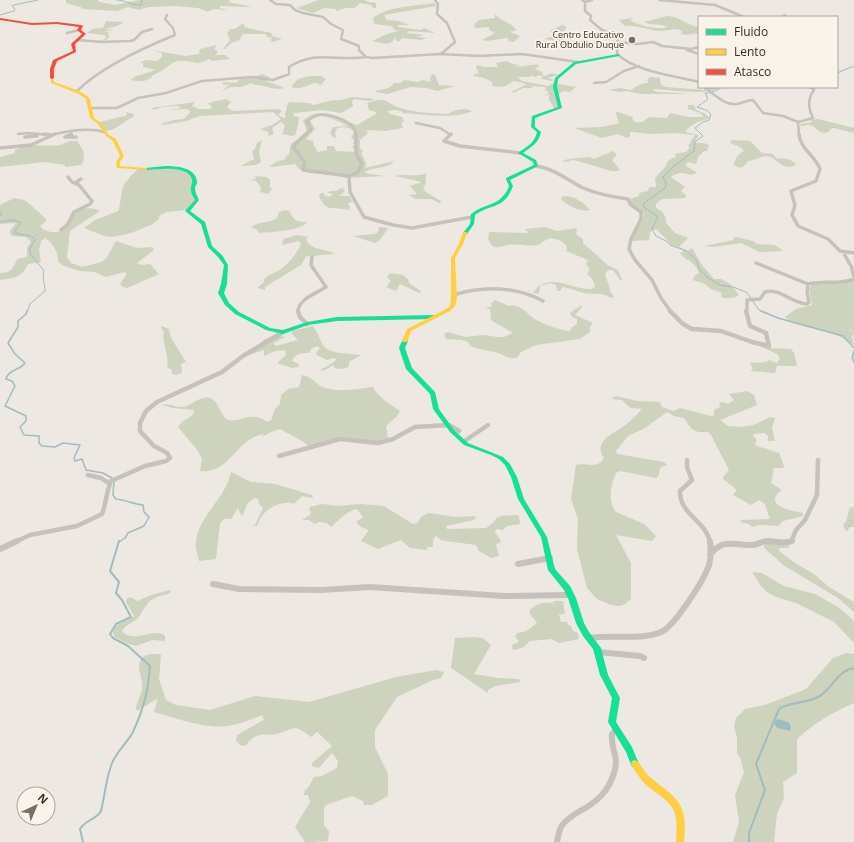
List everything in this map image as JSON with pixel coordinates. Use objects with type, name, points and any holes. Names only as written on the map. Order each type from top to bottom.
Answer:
[{"type":"street","points":[[270,0],[276,4],[290,5],[295,10],[304,13],[324,17],[331,24],[343,30],[341,39],[357,44],[359,46],[359,50],[366,57]]},
{"type":"street","points":[[434,0],[438,4],[437,14],[447,23],[455,42],[440,54]]},
{"type":"street","points":[[592,0],[584,1],[585,12],[591,15],[590,20],[598,28],[616,35],[620,42],[618,55]]},
{"type":"street","points":[[659,0],[717,5],[722,9],[741,16]]},
{"type":"street","points":[[77,91],[90,79],[146,47],[175,34],[173,28],[164,19],[167,14]]},
{"type":"street","points":[[0,19],[32,24],[57,23],[79,25],[81,26],[79,30]]},
{"type":"street","points":[[77,40],[102,42],[130,41],[134,40],[142,32],[152,29]]},
{"type":"street","points":[[67,33],[79,30]]},
{"type":"street","points":[[79,30],[84,34],[73,45],[75,51],[56,59],[52,70],[54,83],[77,91],[88,97],[92,108],[92,118],[99,123],[104,132]]},
{"type":"street","points":[[620,42],[637,44],[653,42],[658,43],[660,46],[675,48],[691,49],[698,47]]},
{"type":"street","points":[[675,48],[698,54]]},
{"type":"street","points":[[92,108],[117,108],[137,98],[168,92],[202,81],[252,77],[274,80],[289,74],[289,67],[297,62],[325,56],[352,59],[366,57],[380,58],[440,54],[479,56],[522,54],[578,62]]},
{"type":"street","points":[[520,153],[535,144],[539,135],[539,132],[533,126],[533,117],[537,114],[553,112],[560,108],[561,104],[555,92],[556,79],[571,65],[578,62],[618,55],[639,66],[671,76],[698,82]]},
{"type":"street","points":[[594,83],[607,82],[624,71],[639,66]]},
{"type":"street","points":[[707,88],[727,103],[737,104],[746,99],[752,100],[763,113],[783,116],[798,122],[813,118],[809,106],[810,94],[814,90],[811,88]]},
{"type":"street","points":[[318,115],[332,117],[350,125],[356,131],[356,154],[362,164],[359,172],[349,176],[307,172],[303,170],[305,162],[292,147],[311,130],[307,121],[310,118],[318,115]]},
{"type":"street","points":[[798,122],[800,143],[818,163],[819,169],[816,181],[791,191],[795,206],[792,217],[796,225],[828,239],[843,252],[851,266],[854,276]]},
{"type":"street","points":[[416,123],[447,131],[452,135],[444,141],[453,144],[520,153],[535,161],[536,166]]},
{"type":"street","points":[[76,137],[65,138],[78,132],[89,130]]},
{"type":"street","points":[[25,137],[99,130],[115,140],[122,156],[118,162],[118,167],[151,169],[169,167],[187,170],[192,174],[196,181],[193,190],[197,200],[187,211],[203,223],[210,246],[226,264],[224,284],[221,290],[224,301],[230,308],[245,318],[268,329],[282,332]]},
{"type":"street","points":[[18,134],[28,133],[43,135]]},
{"type":"street","points":[[0,148],[23,146],[35,143],[52,135]]},
{"type":"street","points":[[36,140],[45,139]]},
{"type":"street","points":[[349,176],[348,186],[360,214],[366,218],[393,226],[412,228],[472,217],[477,212],[499,204],[510,190],[511,186],[508,179],[536,166],[547,168],[584,188],[608,196],[628,199],[630,205],[642,214],[640,223],[631,235],[629,247],[630,251],[640,266],[654,282],[659,295],[672,313],[689,328],[724,331],[751,342],[769,346],[766,333],[750,326],[746,309],[747,300],[760,299],[765,292],[772,290],[784,294],[801,304],[807,304],[809,302],[807,292],[808,284]]},
{"type":"street","points":[[61,230],[68,224],[74,212],[87,206],[92,201],[79,185],[68,177]]},
{"type":"street","points":[[75,183],[81,179]]},
{"type":"street","points":[[472,217],[472,224],[464,234],[461,244],[453,258],[454,299],[450,309],[409,330],[402,350],[409,369],[433,393],[436,409],[446,425],[466,444],[493,454],[501,458],[507,464],[514,477],[521,499],[544,537],[552,570],[571,595],[580,623],[598,652],[604,675],[616,698],[612,722],[630,751],[638,770],[671,798],[680,812],[682,832],[680,842]]},
{"type":"street","points":[[843,252],[854,253]]},
{"type":"street","points":[[307,324],[299,317],[298,311],[300,303],[309,295],[326,287],[311,265],[312,257]]},
{"type":"street","points":[[756,263],[808,284],[814,282],[847,281],[854,279]]},
{"type":"street","points":[[453,295],[471,291],[511,290],[532,294],[543,301]]},
{"type":"street","points":[[0,549],[30,535],[71,528],[100,516],[105,508],[106,495],[113,481],[145,466],[166,461],[170,458],[167,454],[154,446],[139,429],[143,416],[153,404],[222,372],[243,356],[282,332],[307,324],[337,319],[433,317]]},
{"type":"street","points":[[279,456],[340,440],[378,443],[393,439],[415,428],[446,425],[459,431]]},
{"type":"street","points":[[466,440],[488,425]]},
{"type":"street","points":[[590,638],[598,636],[642,636],[663,631],[668,628],[686,603],[708,566],[711,547],[708,534],[686,512],[681,498],[680,490],[692,480],[687,467],[687,460]]},
{"type":"street","points":[[709,557],[715,548],[724,544],[736,543],[753,545],[766,541],[791,542],[796,530],[805,520],[817,495],[818,460]]},
{"type":"street","points":[[88,475],[113,481]]},
{"type":"street","points":[[518,564],[550,558]]},
{"type":"street","points":[[213,584],[239,589],[321,590],[370,587],[504,596],[571,595]]},
{"type":"street","points":[[598,652],[640,656],[644,658]]},
{"type":"street","points":[[557,842],[561,826],[566,820],[602,796],[608,788],[617,766],[616,755],[611,742],[612,734],[616,730]]},
{"type":"green space","points":[[66,0],[97,0],[115,5],[140,0],[231,0],[228,2],[253,7],[220,6],[220,8],[228,10],[213,9],[208,12],[198,8],[175,6],[149,7],[138,10],[128,7],[117,11],[83,9],[81,7],[66,3]]},
{"type":"green space","points":[[318,0],[367,0],[364,1],[376,3],[376,8],[373,8],[371,5],[360,3],[355,8],[346,8],[336,11],[336,9],[324,8],[313,13],[297,8]]},
{"type":"green space","points":[[435,3],[436,6],[384,15],[387,20],[399,21],[409,25],[399,25],[397,27],[420,30],[424,28],[435,33],[409,31],[407,33],[424,35],[417,37],[427,38],[421,40],[402,38],[400,41],[397,41],[395,38],[392,42],[387,44],[372,41],[399,31],[393,29],[391,26],[374,24],[373,18],[379,14],[402,7]]},
{"type":"green space","points":[[495,14],[517,30],[510,32],[520,36],[514,42],[508,41],[508,38],[487,41],[482,40],[495,33],[489,30],[489,27],[475,28],[474,25],[479,20],[495,18]]},
{"type":"green space","points":[[672,16],[698,27],[698,33],[686,35],[681,34],[682,31],[677,29],[660,31],[634,26],[625,26],[619,20],[634,18],[630,20],[648,27],[667,27],[644,22]]},
{"type":"green space","points":[[106,21],[124,22],[117,26],[105,29],[114,30],[104,31],[108,32],[108,39],[101,41],[106,38],[105,35],[87,33],[92,29],[103,28]]},
{"type":"green space","points":[[242,24],[245,25],[244,27],[271,33],[272,36],[282,39],[273,42],[270,40],[273,38],[267,37],[266,34],[244,34],[240,40],[231,43],[223,49],[230,40],[227,33],[230,30],[227,29],[235,29]]},
{"type":"green space","points":[[562,25],[567,27],[564,30],[566,32],[578,34],[578,36],[566,39],[569,42],[565,47],[557,41],[545,39],[559,34],[550,31]]},
{"type":"green space","points":[[217,45],[214,49],[218,52],[215,55],[225,55],[230,59],[212,61],[210,59],[200,63],[178,61],[153,75],[149,79],[140,81],[131,80],[134,77],[156,70],[143,67],[143,63],[140,63],[145,60],[157,61],[162,57],[162,53],[151,50],[186,56],[199,54],[200,49]]},
{"type":"green space","points":[[507,61],[512,64],[519,65],[515,67],[540,65],[535,69],[542,72],[543,76],[552,73],[559,75],[547,78],[554,80],[552,81],[542,79],[541,78],[543,77],[540,75],[535,77],[532,75],[530,77],[518,77],[522,81],[548,86],[553,83],[576,87],[570,92],[563,91],[558,95],[559,107],[555,110],[549,99],[549,94],[544,96],[549,92],[544,90],[546,89],[545,87],[532,86],[533,88],[523,88],[513,93],[513,91],[527,84],[514,81],[506,86],[497,87],[491,85],[493,83],[491,81],[473,76],[479,73],[476,68],[477,65],[484,67],[498,67],[496,63]]},
{"type":"green space","points":[[262,74],[269,77],[270,79],[266,81],[285,88],[273,88],[262,85],[254,85],[252,83],[241,87],[230,87],[221,92],[230,84],[224,85],[222,82],[237,83],[239,79],[252,78]]},
{"type":"green space","points":[[432,74],[435,75],[439,85],[455,86],[437,91],[427,88],[411,87],[387,94],[375,92],[391,87],[393,83],[401,83],[404,80],[417,82],[423,80],[430,82]]},
{"type":"green space","points":[[310,76],[321,76],[326,79],[321,85],[318,85],[319,83],[315,83],[299,88],[291,87],[298,79]]},
{"type":"green space","points":[[650,77],[660,78],[661,85],[666,87],[704,90],[704,88],[717,89],[696,92],[654,89],[654,91],[658,92],[692,94],[641,94],[627,91],[618,92],[609,90],[620,88],[631,90],[639,85],[649,82],[647,80]]},
{"type":"green space","points":[[352,97],[375,99],[369,101],[354,99],[352,101],[353,106],[341,113],[323,110],[294,113],[293,116],[299,117],[299,119],[296,133],[292,136],[282,134],[285,126],[281,122],[272,128],[274,134],[266,137],[269,135],[268,132],[260,129],[272,125],[281,119],[273,112],[200,116],[186,121],[163,125],[161,124],[184,119],[191,111],[186,109],[169,110],[180,108],[179,106],[163,107],[153,110],[152,108],[195,102],[192,106],[199,109],[210,109],[212,107],[208,103],[226,99],[231,102],[227,107],[232,111],[278,109],[282,111],[278,115],[284,118],[286,117],[285,114],[288,103],[291,102],[309,103],[313,105]]},
{"type":"green space","points":[[383,100],[403,109],[429,113],[448,114],[453,111],[463,109],[472,111],[458,115],[440,116],[404,114],[401,111],[395,110],[387,111],[390,114],[402,117],[404,121],[401,123],[403,128],[385,131],[366,130],[368,133],[360,140],[360,148],[363,151],[361,153],[366,163],[365,168],[394,161],[387,166],[371,169],[364,173],[384,176],[346,178],[336,175],[309,173],[299,169],[295,164],[270,166],[276,162],[286,159],[285,157],[289,154],[291,144],[306,132],[303,121],[310,116],[316,113],[330,114],[357,125],[376,114],[376,112],[369,110],[367,103]],"holes":[[[322,116],[348,126],[333,127],[330,133],[334,138],[336,137],[335,133],[337,128],[346,127],[352,130],[354,132],[351,138],[354,140],[353,144],[356,146],[352,146],[355,152],[336,151],[334,146],[327,146],[327,150],[318,152],[313,141],[306,139],[315,129],[310,120],[315,117]]]},
{"type":"green space","points":[[688,105],[694,105],[696,110],[709,117],[708,119],[692,125],[685,132],[699,135],[694,143],[704,143],[709,145],[707,151],[704,151],[698,157],[696,164],[688,162],[685,165],[697,173],[691,175],[681,173],[671,177],[685,187],[681,191],[686,195],[685,198],[662,199],[656,204],[656,208],[664,214],[666,223],[675,233],[688,238],[679,247],[688,251],[692,248],[702,265],[714,279],[721,279],[730,284],[739,295],[733,298],[721,297],[722,293],[711,289],[705,284],[693,280],[694,276],[699,273],[695,265],[682,256],[680,253],[683,252],[683,250],[672,245],[656,229],[650,232],[649,240],[632,241],[644,214],[630,203],[630,199],[639,196],[639,193],[648,191],[649,187],[656,187],[655,178],[666,166],[669,160],[676,157],[675,154],[686,152],[690,148],[688,146],[695,135],[630,132],[630,136],[627,138],[618,134],[602,138],[574,128],[602,127],[619,123],[615,111],[633,117],[634,122],[637,123],[642,122],[649,117],[667,118],[670,113],[689,117],[704,117],[700,113],[688,109]]},
{"type":"green space","points":[[126,112],[134,114],[133,117],[116,128],[105,131],[100,122],[125,116],[127,115]]},
{"type":"green space","points":[[818,119],[854,128],[854,133],[832,128],[823,133],[810,125],[800,126],[801,124],[813,122],[810,120]]},
{"type":"green space","points":[[262,140],[259,152],[261,162],[256,165],[240,166],[254,159],[252,151],[255,149],[257,143]]},
{"type":"green space","points":[[732,140],[750,141],[762,153],[773,154],[776,158],[790,160],[796,165],[787,167],[767,156],[748,161],[742,167],[737,167],[734,165],[736,158],[744,151],[740,147],[730,143]]},
{"type":"green space","points":[[70,141],[77,141],[83,151],[84,157],[82,164],[80,165],[65,167],[65,165],[44,162],[0,167],[0,157],[15,153],[15,150],[32,145],[61,145]]},
{"type":"green space","points":[[613,151],[617,155],[612,160],[620,170],[618,171],[611,171],[573,160],[563,161],[568,159],[589,157],[594,159]]},
{"type":"green space","points":[[139,168],[168,168],[187,171],[194,181],[196,201],[186,210],[167,212],[160,215],[158,220],[151,225],[131,233],[113,237],[104,236],[84,228],[95,220],[118,211],[124,185]]},
{"type":"green space","points":[[426,173],[426,182],[423,190],[442,202],[439,203],[431,199],[415,199],[409,195],[417,194],[410,186],[422,182],[395,176],[419,175]]},
{"type":"green space","points":[[255,176],[267,177],[270,180],[270,187],[272,189],[268,194],[260,192],[261,187],[256,181],[250,180],[256,179]]},
{"type":"green space","points":[[342,188],[345,191],[339,196],[349,196],[353,202],[348,203],[350,207],[349,210],[331,208],[324,205],[319,195],[321,193],[324,193],[324,195],[328,197],[333,195],[331,193],[327,193],[330,191],[336,191]]},
{"type":"green space","points":[[565,196],[579,200],[590,210],[578,209],[570,206],[561,199]]},
{"type":"green space","points":[[14,198],[24,200],[40,213],[47,220],[40,226],[44,230],[51,232],[60,231],[63,229],[70,217],[79,210],[90,208],[100,211],[70,231],[67,257],[71,263],[82,267],[102,262],[107,257],[116,241],[137,248],[152,247],[154,250],[137,263],[141,265],[150,264],[159,274],[127,288],[123,287],[120,284],[126,275],[125,272],[106,277],[94,272],[80,271],[62,265],[58,261],[54,248],[45,238],[41,241],[39,250],[41,262],[28,264],[20,275],[10,279],[0,280],[0,273],[11,270],[17,259],[27,257],[27,248],[31,242],[26,237],[11,236],[10,231],[16,223],[0,224],[0,205]]},
{"type":"green space","points":[[285,210],[290,212],[296,220],[307,222],[304,225],[292,229],[259,233],[256,229],[251,227],[274,220],[277,218],[279,212]]},
{"type":"green space","points":[[379,227],[388,228],[380,240],[375,243],[353,236],[375,234],[378,232]]},
{"type":"green space","points":[[545,227],[557,231],[577,228],[576,234],[583,239],[583,243],[607,265],[618,270],[622,280],[620,280],[613,270],[608,270],[605,274],[610,291],[614,297],[611,298],[602,294],[584,293],[562,287],[560,291],[557,291],[556,285],[550,283],[540,286],[539,294],[533,293],[539,286],[552,282],[584,289],[591,289],[595,287],[592,279],[587,274],[590,270],[586,264],[588,260],[566,251],[566,245],[555,239],[545,240],[538,245],[507,245],[494,247],[488,239],[489,232],[529,233],[525,229]]},
{"type":"green space","points":[[297,235],[309,237],[306,239],[311,246],[335,254],[306,256],[301,265],[265,287],[265,290],[257,288],[264,282],[267,276],[280,270],[295,255],[301,244],[299,241],[282,245],[283,239]]},
{"type":"green space","points":[[736,237],[753,241],[757,244],[775,245],[783,251],[759,252],[741,243],[714,247],[704,246],[734,240],[733,238]]},
{"type":"green space","points":[[390,273],[403,275],[408,279],[409,283],[422,292],[419,293],[400,284],[396,291],[386,287],[391,281],[387,277]]},
{"type":"green space","points":[[854,281],[854,333],[852,337],[854,345],[836,334],[792,323],[785,317],[796,309],[812,305],[809,289],[812,284]]},
{"type":"green space","points":[[495,300],[509,306],[517,306],[536,320],[567,331],[570,331],[571,328],[577,324],[577,319],[572,317],[570,313],[580,306],[583,306],[575,315],[593,323],[590,327],[590,332],[580,339],[536,345],[521,352],[517,358],[510,358],[498,353],[479,349],[470,346],[468,342],[461,340],[446,339],[444,334],[448,332],[465,337],[483,335],[504,337],[513,333],[491,320],[490,309],[484,307],[492,307],[491,304]]},
{"type":"green space","points":[[162,326],[169,329],[171,338],[186,362],[181,364],[182,373],[176,375],[172,374],[172,370],[167,367],[168,363],[163,336],[164,332],[161,328]]},
{"type":"green space","points":[[313,326],[322,343],[329,350],[339,353],[361,355],[349,362],[349,366],[345,368],[334,368],[334,365],[323,371],[320,369],[326,367],[337,359],[333,358],[327,360],[317,355],[316,353],[320,348],[317,346],[311,349],[309,353],[301,353],[295,356],[292,361],[299,364],[298,367],[292,368],[277,363],[286,355],[285,350],[275,351],[264,356],[264,350],[249,355],[265,339],[283,336],[284,338],[273,343],[276,346],[298,340],[292,334],[292,331]]},
{"type":"green space","points":[[758,345],[767,348],[791,349],[794,353],[797,366],[777,366],[775,373],[750,371],[753,369],[750,363],[766,362],[769,360],[777,363],[780,358],[777,354]]},
{"type":"green space","points":[[302,375],[308,377],[320,386],[329,389],[348,390],[373,387],[381,397],[400,411],[397,416],[386,426],[388,438],[390,440],[377,444],[343,440],[311,448],[302,441],[280,429],[262,437],[264,434],[254,437],[219,467],[211,470],[200,471],[202,459],[198,451],[178,427],[182,422],[193,415],[194,410],[173,408],[162,405],[167,404],[183,407],[201,399],[208,398],[215,401],[226,419],[239,420],[256,417],[268,422],[271,420],[275,409],[280,404],[281,395],[288,389],[299,387]]},
{"type":"green space","points":[[747,391],[754,395],[757,405],[720,420],[728,426],[741,427],[754,425],[770,417],[775,418],[772,427],[775,441],[768,441],[768,436],[765,433],[754,434],[753,436],[757,440],[755,444],[779,453],[784,466],[783,468],[774,468],[771,483],[782,490],[776,495],[775,500],[780,506],[792,511],[803,513],[803,516],[783,521],[778,526],[760,525],[752,527],[749,524],[740,522],[741,520],[770,519],[765,504],[759,500],[751,505],[733,495],[737,490],[723,479],[729,470],[711,435],[708,432],[693,430],[684,418],[674,416],[667,412],[645,428],[628,436],[616,451],[617,454],[664,462],[667,465],[660,468],[659,475],[656,478],[620,471],[616,473],[611,493],[613,508],[616,512],[644,524],[656,536],[652,541],[616,535],[631,563],[631,599],[620,606],[611,605],[597,599],[587,588],[577,549],[578,519],[571,499],[576,465],[595,465],[601,462],[604,458],[601,452],[603,441],[628,423],[642,409],[630,408],[622,400],[611,399],[616,396],[637,401],[660,402],[662,407],[674,411],[680,408],[711,416],[714,415],[714,410],[720,407],[719,403],[722,402],[728,404],[734,400],[729,394]]},
{"type":"green space","points":[[231,472],[251,482],[275,484],[312,495],[313,498],[302,496],[294,504],[286,503],[273,507],[265,512],[257,526],[253,526],[255,525],[263,508],[259,504],[258,499],[254,498],[247,504],[243,515],[241,515],[238,508],[231,519],[224,519],[220,523],[216,559],[199,561],[196,550],[198,533],[207,515],[224,491]]},
{"type":"green space","points":[[322,504],[338,506],[360,504],[384,506],[413,524],[417,523],[422,516],[429,513],[456,517],[475,516],[476,518],[446,526],[447,529],[486,528],[495,521],[496,518],[501,516],[519,516],[520,524],[507,526],[503,530],[496,529],[495,532],[501,541],[500,543],[496,544],[499,556],[491,558],[479,551],[476,545],[441,540],[436,536],[433,540],[433,547],[427,547],[427,550],[410,548],[401,540],[378,549],[361,541],[369,530],[361,527],[356,522],[363,517],[357,509],[347,514],[331,527],[327,523],[319,522],[315,524],[309,520],[302,520],[311,514],[309,510],[310,507]]},
{"type":"green space","points":[[850,507],[854,508],[854,527],[850,527],[847,531],[845,530],[843,524],[846,522]]},
{"type":"green space","points":[[765,544],[789,544],[789,548],[779,548],[779,551],[795,563],[814,574],[829,587],[854,602],[854,612],[838,598],[783,565],[764,547]]},
{"type":"green space","points":[[752,572],[762,573],[784,586],[815,594],[838,607],[854,621],[854,643],[834,622],[796,603],[776,597],[767,592]]},
{"type":"green space","points":[[170,590],[171,592],[150,601],[137,619],[122,631],[127,635],[132,636],[160,633],[165,636],[165,641],[152,640],[136,646],[115,637],[113,633],[114,627],[134,616],[126,602],[127,598],[131,597],[137,601],[151,595]]},
{"type":"green space","points":[[553,601],[563,601],[565,614],[556,615],[559,615],[561,622],[567,622],[573,631],[578,633],[579,639],[558,643],[552,639],[530,641],[522,648],[513,650],[512,645],[519,642],[515,636],[516,634],[526,631],[537,623],[530,614],[530,610],[540,604],[553,603],[555,612]]},
{"type":"green space","points":[[455,638],[483,638],[491,645],[474,674],[498,678],[519,679],[520,682],[495,686],[488,690],[488,693],[451,668]]},
{"type":"green space","points":[[846,653],[854,654],[854,703],[824,718],[797,739],[797,773],[783,782],[784,798],[777,814],[774,842],[733,842],[739,822],[735,795],[744,772],[740,757],[737,753],[737,737],[734,726],[736,718],[745,709],[765,705],[806,689],[833,658]]},
{"type":"green space","points":[[151,654],[161,655],[159,679],[166,700],[176,705],[210,710],[255,696],[309,702],[396,677],[436,670],[444,672],[441,678],[433,680],[397,697],[375,730],[375,747],[388,774],[388,796],[372,805],[364,805],[363,801],[352,796],[326,805],[324,807],[324,825],[329,831],[328,841],[305,842],[295,827],[310,802],[308,795],[304,795],[305,790],[308,788],[314,777],[322,776],[337,768],[338,761],[332,753],[319,768],[312,766],[312,763],[332,746],[317,732],[311,737],[301,730],[294,728],[275,735],[259,735],[245,746],[240,745],[236,741],[237,735],[264,720],[262,715],[245,722],[218,727],[190,722],[154,712],[158,698],[139,710],[136,710],[142,689],[139,664],[144,656]]},
{"type":"water","points":[[777,719],[788,722],[791,726],[790,731],[777,728],[774,723]]},
{"type":"waterway","points":[[0,15],[14,11],[15,9],[12,6],[14,5],[38,0]]},
{"type":"waterway","points":[[116,0],[139,5],[141,5],[142,0]]},
{"type":"waterway","points":[[838,73],[854,66]]},
{"type":"waterway","points":[[712,92],[721,88]]},
{"type":"waterway","points":[[709,93],[705,93],[708,99],[697,107],[706,110],[711,114],[709,120],[703,122],[695,128],[703,136],[695,142],[694,151],[674,166],[663,177],[666,183],[665,188],[643,204],[644,207],[658,217],[652,229],[656,236],[668,242],[670,245],[687,251],[697,261],[699,269],[707,277],[720,285],[733,287],[746,292],[751,298]]},
{"type":"waterway","points":[[0,211],[2,213],[0,216]]},
{"type":"waterway","points":[[0,222],[12,220],[21,222],[14,233],[30,236],[35,239],[30,249],[30,253],[44,271],[43,276],[45,291],[30,304],[27,312]]},
{"type":"waterway","points":[[752,300],[761,311]]},
{"type":"waterway","points":[[27,311],[26,314],[18,321],[18,327],[8,343],[15,354],[25,363],[23,366],[9,373],[7,376],[6,379],[12,381],[15,386],[5,406],[26,416],[26,421],[20,427],[24,435],[39,436],[39,443],[42,446],[55,447],[63,443],[80,445],[74,458],[75,461],[82,459],[86,470],[103,473],[112,478]]},
{"type":"waterway","points":[[761,311],[778,318],[843,336],[854,348]]},
{"type":"waterway","points":[[854,351],[852,358],[854,362]]},
{"type":"waterway","points":[[114,481],[113,495],[116,499],[143,505],[144,512],[149,517],[144,526],[128,533],[125,538],[119,542]]},
{"type":"waterway","points":[[83,842],[80,829],[101,811],[110,769],[114,759],[131,736],[137,724],[145,700],[149,675],[150,666],[128,646],[113,638],[110,634],[116,624],[131,617],[122,600],[116,593],[119,582],[110,571],[119,541]]},
{"type":"waterway","points":[[749,842],[749,833],[765,790],[756,764],[779,709],[786,705],[808,701],[818,697],[823,694],[839,676],[854,668]]},
{"type":"traffic: fast","points":[[465,233],[472,224],[473,215],[478,211],[499,203],[508,194],[511,186],[508,179],[536,166],[535,161],[520,153],[537,139],[539,132],[533,127],[533,117],[560,108],[555,87],[556,79],[575,63],[618,55]]},
{"type":"traffic: fast","points":[[145,169],[180,168],[191,174],[194,180],[193,190],[197,200],[187,211],[203,223],[210,247],[220,256],[226,265],[224,284],[221,293],[227,304],[237,313],[268,329],[283,332],[307,324],[337,319],[433,317]]},
{"type":"traffic: fast","points":[[405,341],[402,348],[409,369],[433,393],[436,409],[452,431],[466,444],[493,454],[501,458],[507,464],[514,477],[521,499],[544,537],[552,570],[567,588],[572,598],[580,623],[586,634],[597,648],[604,675],[616,698],[612,722],[629,750],[635,764]]},
{"type":"traffic: slow","points":[[52,78],[52,82],[81,93],[88,99],[92,118],[99,123],[107,135],[115,140],[122,156],[118,162],[118,167],[145,169]]},
{"type":"traffic: slow","points":[[405,341],[409,330],[448,310],[452,306],[454,299],[453,258],[465,233]]},
{"type":"traffic: slow","points":[[635,764],[642,775],[674,803],[679,812],[681,824],[680,842]]},
{"type":"traffic: jam","points":[[0,19],[32,24],[57,23],[81,26],[79,30],[84,34],[73,44],[75,51],[55,60],[52,69],[52,78]]},
{"type":"place","name":"Centro Educativo Rural Obdulio Duque","points":[[632,40]]}]
